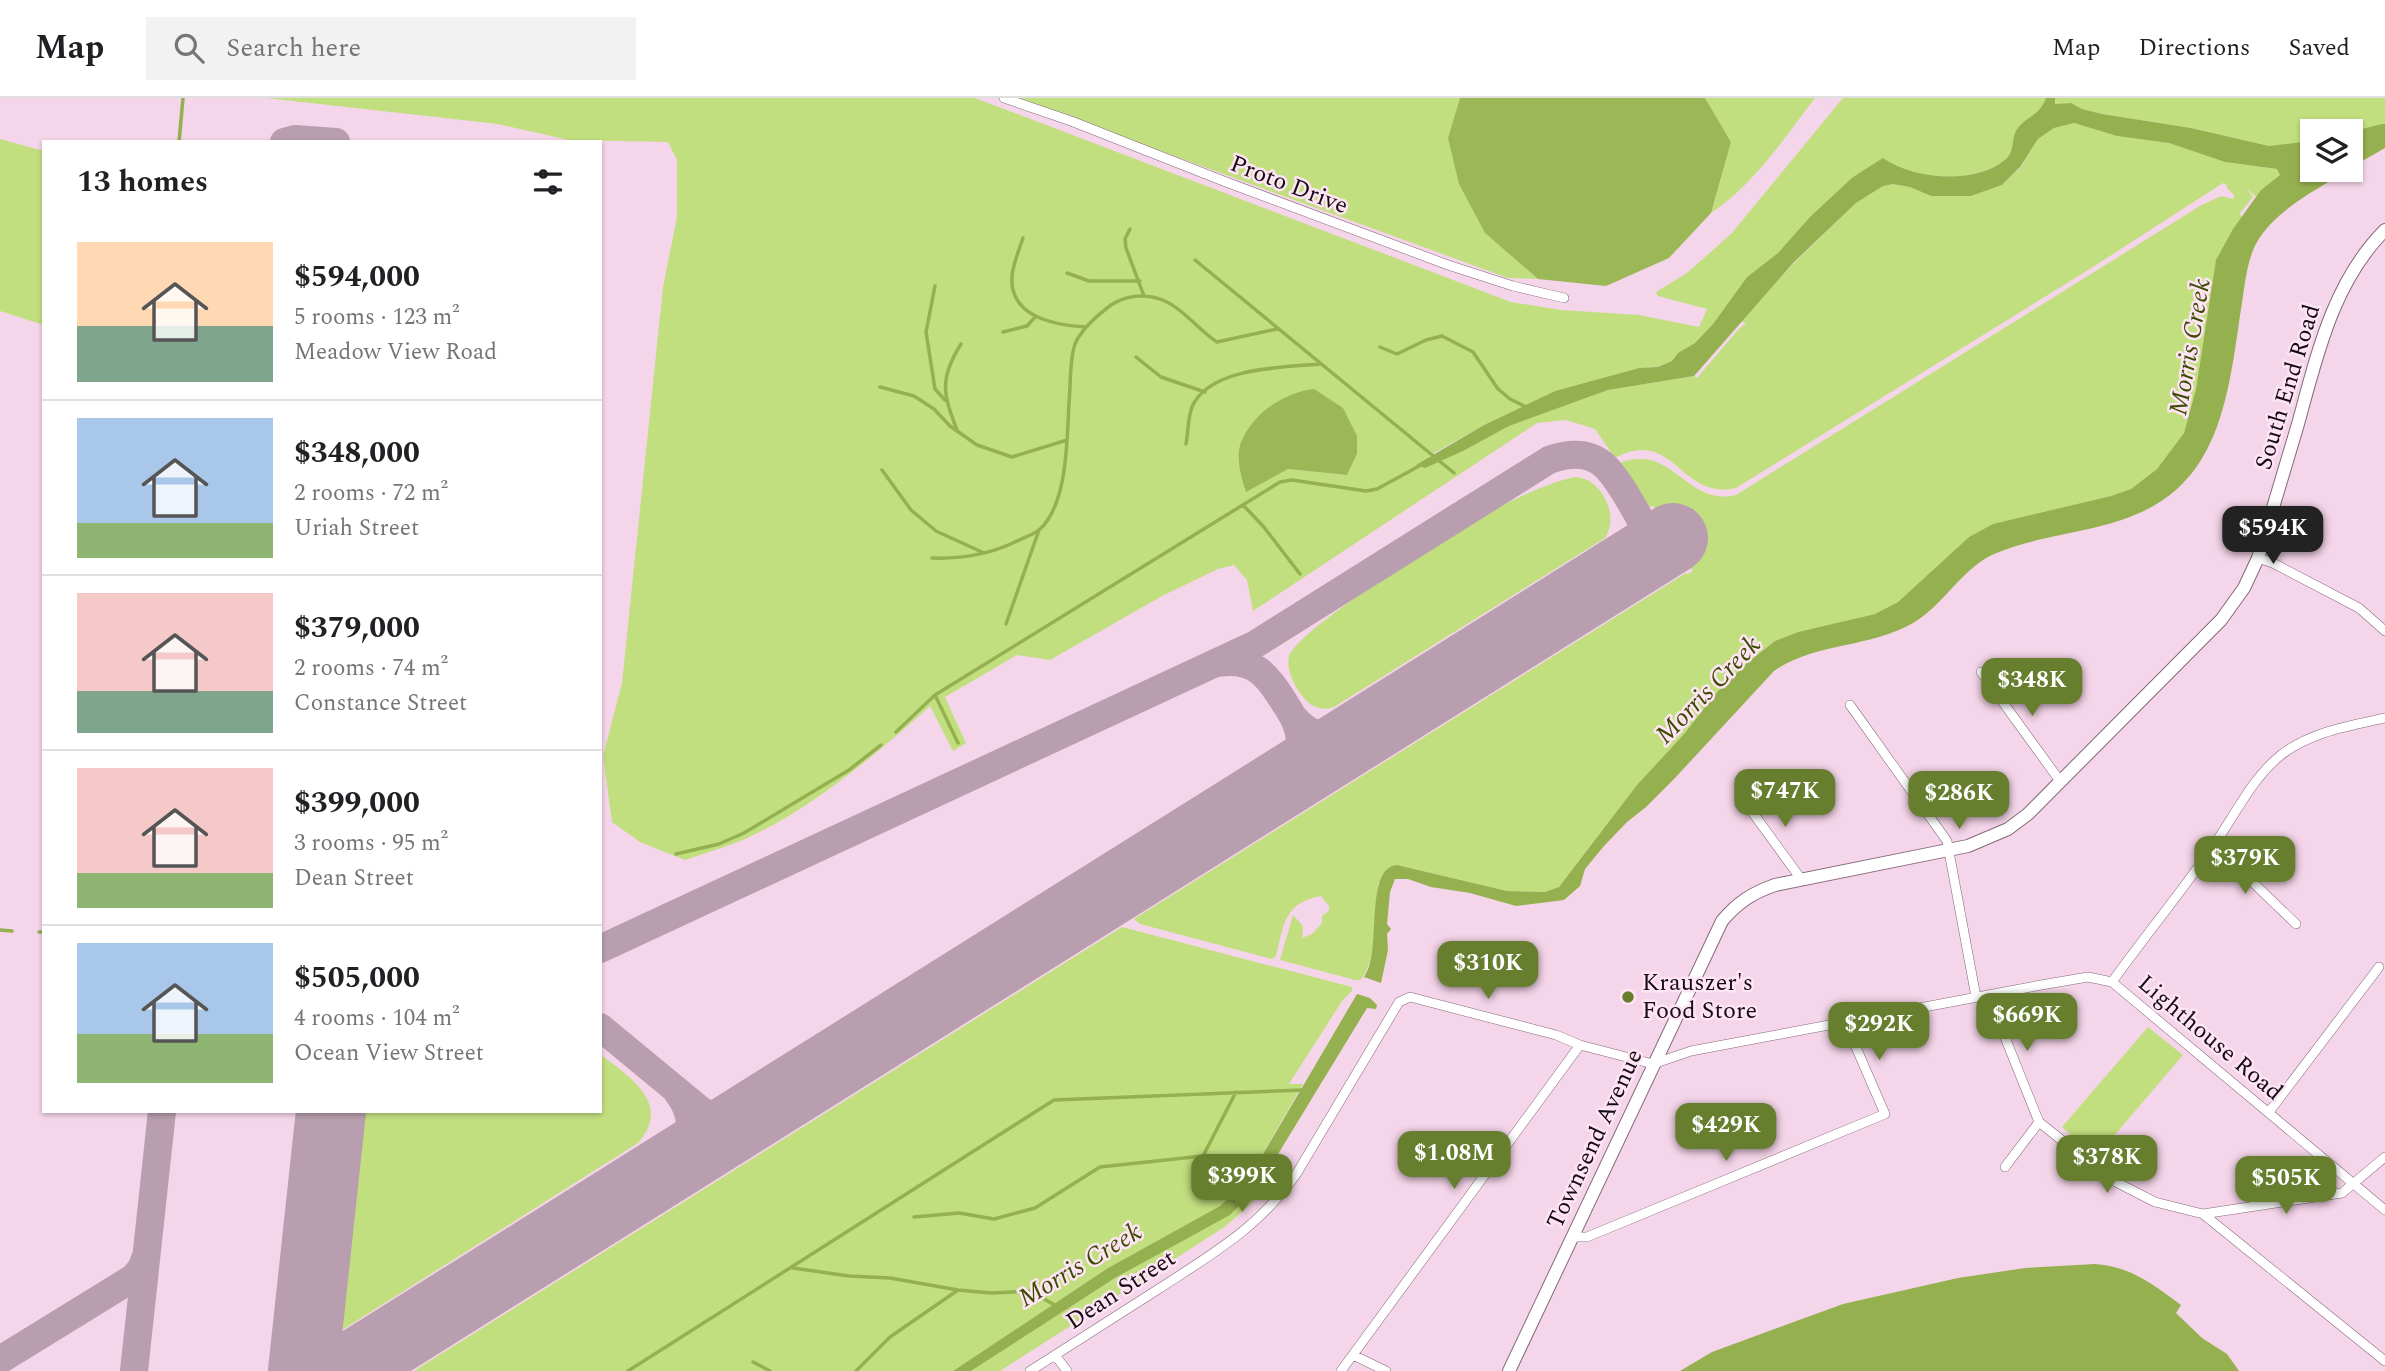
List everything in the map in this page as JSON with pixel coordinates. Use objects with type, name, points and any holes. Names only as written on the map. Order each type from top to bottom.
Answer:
[{"type":"main road","name":"South End Road","points":[[2028,814],[2221,620],[2244,588],[2258,558],[2316,360],[2341,289],[2359,260],[2385,230]]},
{"type":"main road","name":"Townsend Avenue","points":[[1509,1371],[1653,1064],[1722,922],[1735,905],[1751,894],[1801,878],[1948,851],[1986,840],[2008,829],[2028,814]]},
{"type":"street","name":"Proto Drive","points":[[1004,98],[1083,125],[1448,265],[1513,286],[1564,298]]},
{"type":"street","points":[[2258,558],[2273,563],[2359,608],[2385,631]]},
{"type":"street","points":[[1981,672],[2060,781]]},
{"type":"street","points":[[1850,705],[1947,841],[1976,997]]},
{"type":"street","points":[[2112,982],[2214,845],[2255,783],[2280,756],[2308,738],[2385,718]]},
{"type":"street","points":[[1742,798],[1801,878]]},
{"type":"street","points":[[2214,845],[2296,924]]},
{"type":"street","points":[[2269,1112],[2379,967]]},
{"type":"street","name":"Lighthouse Road","points":[[1653,1064],[1691,1051],[2088,977],[2112,982],[2385,1210]]},
{"type":"street","points":[[1988,995],[2039,1122],[2109,1180],[2155,1202],[2203,1214],[2342,1193],[2385,1157]]},
{"type":"street","name":"Dean Street","points":[[1030,1371],[1227,1244],[1257,1221],[1279,1199],[1399,1002],[1410,997],[1421,998],[1556,1035],[1580,1045]]},
{"type":"street","points":[[1572,1237],[1587,1237],[1885,1114],[1845,1022]]},
{"type":"street","points":[[1341,1371],[1580,1045],[1653,1064]]},
{"type":"street","points":[[2005,1167],[2039,1122]]},
{"type":"street","points":[[2203,1214],[2385,1361]]},
{"type":"street","points":[[1055,1355],[1067,1371]]},
{"type":"street","points":[[1353,1355],[1386,1371]]},
{"type":"shaded area","points":[[266,98],[975,98],[1511,302],[1561,310],[1639,315],[1699,327],[1707,309],[1658,296],[1656,292],[1687,273],[1731,234],[1843,98],[2046,98],[2040,109],[2017,129],[2009,156],[1993,167],[1978,173],[1944,177],[1911,172],[1883,159],[1853,177],[1778,253],[1747,277],[1713,324],[1672,361],[1658,367],[1639,368],[1555,391],[1484,425],[1427,457],[1463,451],[1509,426],[1608,390],[1694,376],[1697,378],[1746,323],[1741,321],[1794,263],[1856,203],[1883,186],[1893,184],[1911,187],[1931,196],[1971,196],[2002,185],[2020,168],[2038,139],[2054,128],[2074,123],[2117,136],[2169,143],[2225,162],[2278,169],[2280,175],[2256,197],[2246,188],[2253,197],[2239,214],[2242,216],[2216,261],[2196,389],[2184,433],[2157,469],[2131,489],[1993,525],[1969,537],[1898,602],[1875,614],[1798,632],[1775,641],[1718,691],[1684,734],[1637,785],[1559,887],[1545,892],[1507,891],[1397,865],[1378,884],[1375,935],[1370,962],[1366,973],[1360,980],[1355,980],[1280,960],[1293,915],[1303,926],[1302,938],[1312,934],[1322,923],[1322,916],[1329,911],[1329,906],[1321,896],[1299,904],[1293,910],[1284,925],[1276,956],[1272,959],[1140,924],[1134,919],[1693,571],[1653,506],[1647,507],[1620,463],[1638,459],[1653,461],[1667,467],[1704,492],[1719,496],[1736,495],[2200,206],[2221,196],[2234,199],[2226,184],[2223,183],[1736,488],[1717,489],[1701,484],[1665,457],[1651,451],[1635,451],[1615,458],[1595,429],[1566,420],[1537,423],[1253,611],[1247,580],[1234,565],[1218,569],[1162,596],[1050,660],[1017,655],[945,697],[966,743],[953,751],[930,706],[866,761],[795,812],[747,838],[685,860],[640,842],[612,822],[603,756],[622,683],[663,287],[677,217],[677,160],[668,142],[569,140],[498,124]],"holes":[[[1357,454],[1347,475],[1288,469]]]},
{"type":"shaded area","points":[[1016,98],[1460,98],[1448,138],[1485,233],[1538,279],[1508,278]]},
{"type":"shaded area","points":[[1460,98],[1705,98],[1731,142],[1711,213],[1669,258],[1606,286],[1538,279],[1485,233],[1459,184],[1448,138]]},
{"type":"shaded area","points":[[1705,98],[1815,98],[1755,175],[1727,202],[1711,213],[1731,142]]},
{"type":"shaded area","points":[[2046,98],[2055,98],[2055,104],[2071,103],[2102,114],[2191,128],[2269,146],[2300,142],[2300,182],[2329,182],[2286,210],[2265,230],[2257,242],[2247,272],[2224,403],[2207,450],[2194,471],[2177,489],[2157,504],[2135,515],[1994,554],[1972,569],[1934,607],[1913,623],[1879,637],[1806,655],[1774,671],[1675,778],[1604,846],[1585,869],[1580,886],[1564,900],[1516,906],[1470,893],[1431,887],[1408,879],[1395,879],[1390,892],[1387,924],[1391,929],[1387,934],[1388,950],[1381,983],[1364,977],[1372,950],[1380,880],[1387,870],[1397,865],[1507,891],[1545,892],[1559,887],[1637,785],[1684,734],[1718,691],[1775,641],[1798,632],[1875,614],[1898,602],[1969,537],[1993,524],[2111,496],[2131,489],[2157,469],[2184,433],[2196,389],[2216,260],[2233,229],[2261,190],[2280,175],[2277,169],[2225,162],[2169,143],[2117,136],[2074,123],[2054,128],[2038,139],[2020,167],[2002,185],[1971,196],[1931,196],[1910,187],[1893,184],[1883,186],[1856,203],[1794,262],[1694,376],[1608,390],[1509,426],[1425,468],[1416,465],[1484,425],[1555,391],[1639,368],[1658,367],[1672,361],[1713,324],[1747,277],[1778,253],[1810,217],[1853,177],[1883,158],[1911,171],[1928,175],[1962,176],[1978,173],[2009,156],[2017,129],[2040,109]]},
{"type":"shaded area","points":[[2055,98],[2385,98],[2385,124],[2363,129],[2363,119],[2300,119],[2300,143],[2269,146],[2191,128],[2102,114],[2071,103],[2055,104]]},
{"type":"shaded area","points":[[2385,124],[2385,148],[2363,161],[2363,129]]},
{"type":"shaded area","points":[[0,139],[42,150],[42,324],[0,311]]},
{"type":"shaded area","points":[[1314,389],[1343,408],[1357,436],[1357,454],[1347,475],[1288,469],[1246,492],[1240,472],[1239,451],[1249,428],[1273,404],[1293,394]]},
{"type":"shaded area","points":[[1575,477],[1593,484],[1606,500],[1610,519],[1605,538],[1334,707],[1315,707],[1301,694],[1293,682],[1289,656],[1299,642],[1320,624],[1415,557],[1474,521],[1533,491]]},
{"type":"shaded area","points":[[1122,927],[1352,987],[1352,991],[1342,1001],[1289,1084],[1303,1084],[1246,1183],[1220,1206],[1108,1268],[953,1371],[414,1371]]},
{"type":"shaded area","points":[[1357,994],[1370,998],[1377,1005],[1376,1009],[1367,1008],[1275,1159],[1253,1191],[1230,1215],[1115,1278],[971,1371],[953,1371],[1108,1268],[1220,1206],[1246,1183]]},
{"type":"shaded area","points":[[2148,1027],[2183,1055],[2096,1157],[2062,1127]]},
{"type":"shaded area","points":[[602,1056],[643,1092],[651,1115],[648,1129],[638,1143],[331,1337],[355,1113],[602,1113]]},
{"type":"shaded area","points":[[1275,1159],[1277,1164],[1259,1196],[1226,1226],[1000,1371],[971,1371],[1115,1278],[1229,1215],[1253,1191]]},
{"type":"shaded area","points":[[2095,1264],[2119,1268],[2130,1273],[2181,1305],[2176,1313],[2202,1338],[2227,1354],[2239,1371],[1680,1371],[1712,1352],[1843,1304],[1958,1278],[2025,1268]]},
{"type":"waterway","points":[[179,140],[183,98]]},
{"type":"waterway","points":[[1130,229],[1125,239],[1126,248],[1144,296]]},
{"type":"waterway","points":[[1023,238],[1012,276],[1013,290],[1018,301],[1026,310],[1049,321],[1086,327]]},
{"type":"waterway","points":[[1195,260],[1454,473]]},
{"type":"waterway","points":[[1067,273],[1089,281],[1140,281]]},
{"type":"waterway","points":[[935,286],[926,332],[935,389],[945,400]]},
{"type":"waterway","points":[[932,558],[964,557],[995,550],[1037,532],[1049,519],[1056,505],[1064,470],[1075,344],[1086,327],[1111,305],[1131,297],[1160,299],[1180,310],[1217,342],[1277,329]]},
{"type":"waterway","points":[[1003,332],[1027,326],[1035,317]]},
{"type":"waterway","points":[[1380,347],[1397,354],[1426,340],[1442,336],[1473,352],[1498,389],[1526,407]]},
{"type":"waterway","points":[[957,430],[946,396],[946,377],[961,344]]},
{"type":"waterway","points":[[1136,357],[1161,377],[1205,392]]},
{"type":"waterway","points":[[1186,444],[1192,407],[1201,394],[1214,384],[1269,368],[1320,364]]},
{"type":"waterway","points":[[880,387],[914,396],[977,445],[1012,457],[1067,440]]},
{"type":"waterway","points":[[896,732],[935,695],[1280,482],[1292,480],[1366,491],[1377,489],[1421,465]]},
{"type":"waterway","points":[[882,470],[911,510],[936,531],[984,553]]},
{"type":"waterway","points":[[1243,505],[1300,574]]},
{"type":"waterway","points":[[1006,624],[1039,530]]},
{"type":"waterway","points":[[935,695],[958,743]]},
{"type":"waterway","points":[[676,854],[719,844],[744,833],[849,770],[881,745]]},
{"type":"waterway","points":[[0,930],[12,931]]},
{"type":"waterway","points":[[628,1371],[1054,1100],[1303,1090]]},
{"type":"waterway","points":[[914,1217],[959,1213],[994,1219],[1035,1208],[1100,1167],[1203,1156],[1236,1092]]},
{"type":"waterway","name":"Morris Creek","points":[[793,1268],[849,1276],[890,1278],[958,1290],[991,1293],[1031,1291],[1056,1306]]},
{"type":"waterway","points":[[856,1371],[890,1337],[958,1290]]},
{"type":"waterway","points":[[753,1362],[770,1371]]},
{"type":"taxiway","points":[[291,140],[309,140]]},
{"type":"taxiway","points":[[602,948],[1254,645],[1549,460],[1575,455],[1588,456],[1600,462],[1623,490],[1657,549]]},
{"type":"taxiway","points":[[1218,663],[1242,663],[1260,671],[1291,713],[1298,730],[1300,750],[1287,780]]},
{"type":"taxiway","points":[[1294,718],[1308,730],[1323,737],[1357,736]]},
{"type":"taxiway","points":[[602,1029],[703,1112],[722,1119],[753,1116]]},
{"type":"taxiway","points":[[675,1164],[690,1128],[688,1111],[677,1092]]},
{"type":"taxiway","points":[[134,1371],[162,1113]]},
{"type":"taxiway","points":[[0,1360],[133,1278],[141,1269],[146,1256]]},
{"type":"runway","points":[[345,1371],[1673,538]]},
{"type":"runway","points":[[303,1371],[331,1113]]},
{"type":"place","name":"Krauszer's Food Store","points":[[1628,997]]}]
